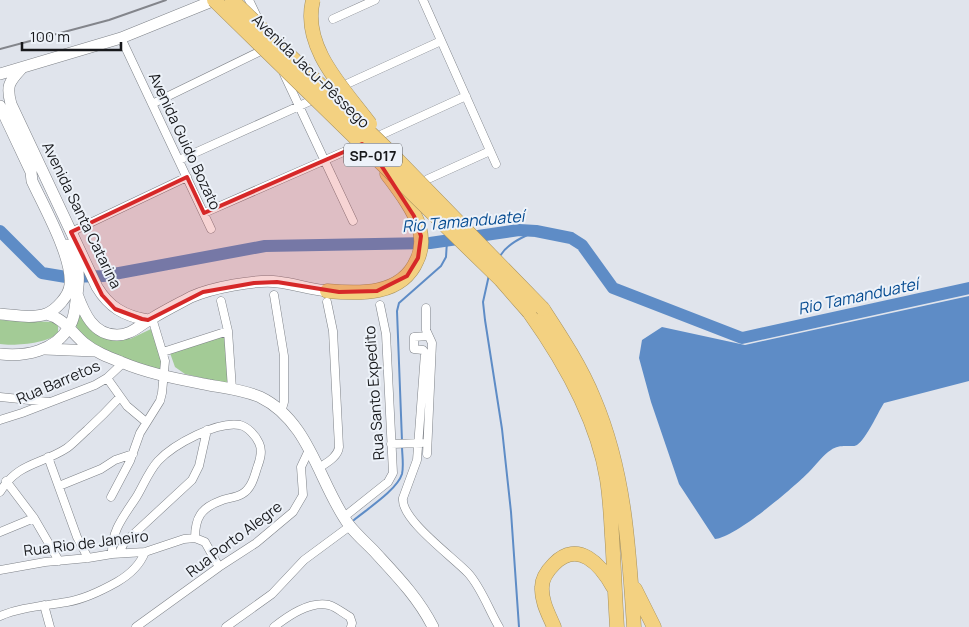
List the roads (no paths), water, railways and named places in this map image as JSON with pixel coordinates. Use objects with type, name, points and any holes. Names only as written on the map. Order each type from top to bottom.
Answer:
[{"type":"highway","name":"Avenida Jacu-Pêssego","points":[[215,0],[383,155]]},
{"type":"highway","name":"Avenida Jacu-Pêssego","points":[[232,0],[383,155],[501,280],[536,310],[579,367],[605,425],[624,504],[634,627]]},
{"type":"highway","points":[[313,0],[310,21],[318,51],[383,155],[414,216],[420,231],[421,247],[414,268],[398,283],[389,288],[327,297]]},
{"type":"highway","name":"Avenida Jacu-Pêssego","points":[[536,310],[549,340],[583,402],[602,454],[609,495],[617,627]]},
{"type":"highway","points":[[554,627],[542,597],[541,585],[548,570],[560,558],[575,553],[586,556],[605,572],[615,590]]},
{"type":"highway","points":[[631,579],[654,627]]},
{"type":"main road","points":[[0,74],[121,38],[215,0]]},
{"type":"main road","name":"Avenida Santa Catarina","points":[[21,69],[8,86],[11,104],[71,232],[76,264],[70,327]]},
{"type":"main road","name":"Avenida Santa Catarina","points":[[0,106],[31,172],[42,189],[76,264],[110,304],[125,315],[150,319]]},
{"type":"main road","points":[[150,319],[203,292],[254,283],[277,282],[327,297]]},
{"type":"main road","points":[[46,314],[75,288]]},
{"type":"main road","name":"Avenida Santa Catarina","points":[[75,288],[88,318],[98,330],[107,334],[133,332],[150,319]]},
{"type":"main road","points":[[0,314],[28,316],[46,314],[58,318],[95,351],[123,363],[165,376],[232,389],[259,397],[281,412],[293,425],[309,450],[347,522],[409,590],[421,605],[433,627]]},
{"type":"main road","points":[[45,349],[59,340],[70,327]]},
{"type":"main road","points":[[0,354],[7,355],[45,349],[95,351]]},
{"type":"street","points":[[249,0],[353,221]]},
{"type":"street","points":[[333,19],[375,0]]},
{"type":"street","points":[[423,0],[496,164]]},
{"type":"street","name":"Avenida Guido Bozato","points":[[121,38],[211,229]]},
{"type":"street","points":[[179,160],[441,41]]},
{"type":"street","points":[[152,104],[271,46]]},
{"type":"street","points":[[204,213],[325,161],[466,96]]},
{"type":"street","points":[[428,179],[490,150]]},
{"type":"street","points":[[71,232],[187,177]]},
{"type":"street","points":[[274,295],[284,356],[284,402],[281,412]]},
{"type":"street","points":[[319,468],[335,456],[339,447],[333,331],[327,297]]},
{"type":"street","points":[[221,301],[228,331],[232,389]]},
{"type":"street","name":"Rua Santo Expedito","points":[[347,522],[391,478],[398,444],[386,334],[380,305]]},
{"type":"street","points":[[426,308],[425,324],[432,343],[427,454]]},
{"type":"street","points":[[111,497],[133,454],[140,433],[160,402],[165,376],[165,361],[150,319]]},
{"type":"street","points":[[163,352],[228,331]]},
{"type":"street","points":[[428,336],[414,337],[414,349],[423,350],[425,353],[417,460],[403,498],[403,504],[413,521],[469,574],[498,627]]},
{"type":"street","points":[[165,361],[180,379]]},
{"type":"street","name":"Rua Barretos","points":[[0,420],[95,385],[107,378],[123,363]]},
{"type":"street","points":[[107,378],[133,412],[146,422]]},
{"type":"street","points":[[0,397],[51,402]]},
{"type":"street","points":[[0,492],[6,482],[25,467],[73,443],[101,418],[120,397]]},
{"type":"street","points":[[116,554],[113,536],[117,525],[137,496],[152,468],[168,452],[206,430],[231,425],[244,427],[254,435],[261,449],[260,460],[253,481],[243,494],[211,505],[197,518],[195,538],[205,542],[219,567]]},
{"type":"street","points":[[116,554],[124,543],[192,480],[199,466],[206,430]]},
{"type":"street","points":[[398,444],[427,442]]},
{"type":"street","name":"Rua Porto Alegre","points":[[138,626],[219,567],[256,543],[294,512],[303,495],[301,467],[309,450]]},
{"type":"street","points":[[59,486],[102,469],[115,460],[133,454]]},
{"type":"street","points":[[48,457],[77,537],[88,558]]},
{"type":"street","points":[[6,482],[34,518],[59,561]]},
{"type":"street","points":[[0,532],[34,518]]},
{"type":"street","points":[[226,627],[272,594],[304,560],[347,522]]},
{"type":"street","name":"Rua Rio de Janeiro","points":[[0,570],[17,566],[145,552],[184,539],[195,538]]},
{"type":"street","points":[[2,613],[69,602],[89,596],[124,578],[137,565],[145,552]]},
{"type":"street","points":[[44,605],[50,627]]},
{"type":"street","points":[[274,627],[284,618],[305,608],[326,605],[340,610],[350,617],[351,627]]},
{"type":"water","points":[[969,296],[969,381],[884,403],[861,442],[857,445],[834,448],[764,511],[736,530],[715,539],[679,484],[651,402],[639,358],[642,340],[662,327],[745,345]]},
{"type":"waterway","name":"Rio Tamanduateí","points":[[0,231],[42,273],[66,277],[103,276],[265,246],[430,243],[519,230],[536,231],[571,238],[582,245],[613,288],[742,338],[969,288]]},
{"type":"waterway","points":[[500,256],[511,244],[536,231]]},
{"type":"waterway","points":[[402,441],[397,311],[399,303],[441,266],[446,257],[447,241]]},
{"type":"waterway","points":[[489,275],[483,302],[502,429],[511,512],[519,627]]},
{"type":"waterway","points":[[354,520],[388,493],[399,480],[403,471],[402,446]]},
{"type":"railway","points":[[0,49],[109,20],[166,0]]}]
